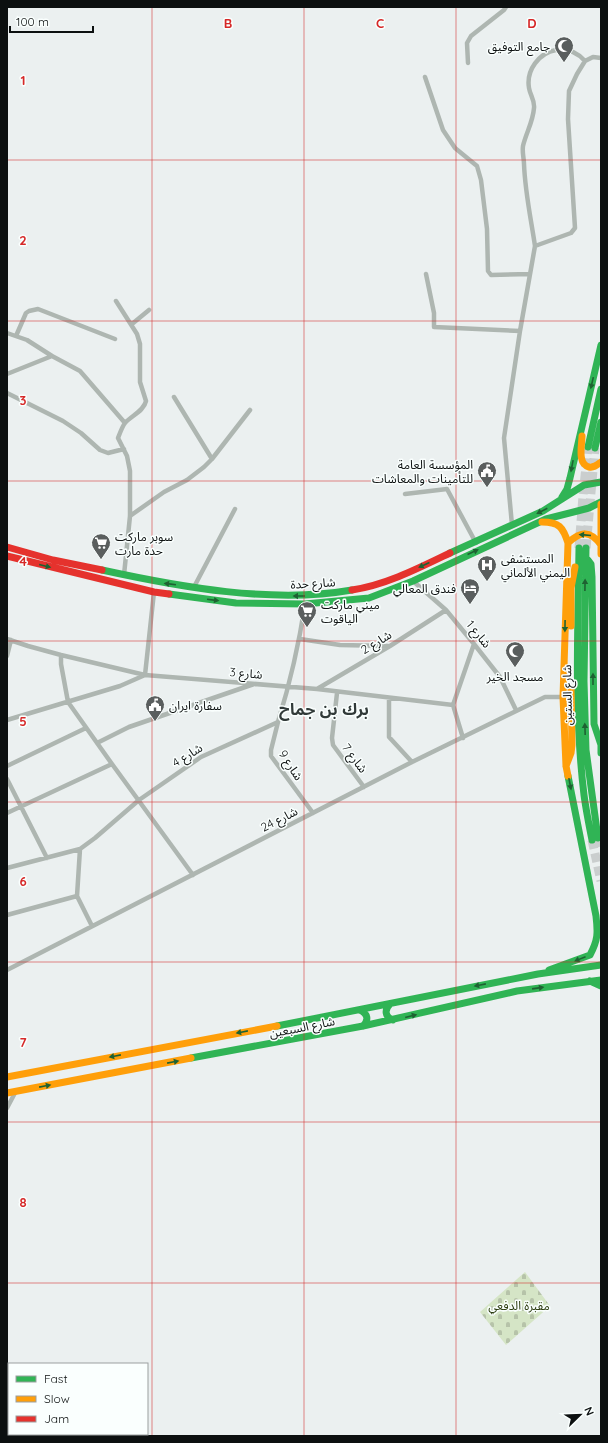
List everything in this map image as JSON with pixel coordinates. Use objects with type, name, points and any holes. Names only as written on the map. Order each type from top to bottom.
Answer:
[{"type":"main road","points":[[561,500],[567,489],[601,344]]},
{"type":"main road","points":[[601,389],[592,448],[601,422]]},
{"type":"main road","points":[[581,432],[582,462],[592,468],[596,467],[601,462]]},
{"type":"main road","name":"شارع حدة","points":[[7,547],[53,560],[156,582],[235,592],[308,596],[337,593],[366,588],[412,571],[543,511],[584,485],[601,482]]},
{"type":"main road","name":"شارع حدة","points":[[7,556],[154,592],[236,603],[305,604],[369,598],[413,581],[540,522],[601,503]]},
{"type":"main road","points":[[601,503],[601,554]]},
{"type":"main road","points":[[538,974],[590,955],[596,944],[599,918],[566,766],[563,697],[568,543],[565,533],[559,525],[551,522],[540,522]]},
{"type":"main road","points":[[568,543],[579,534],[586,533],[593,535],[601,545]]},
{"type":"main road","name":"شارع الستين","points":[[582,548],[586,750],[595,839]]},
{"type":"main road","points":[[566,766],[571,753],[572,745],[572,573],[582,557],[591,564],[594,724],[601,744],[601,753]]},
{"type":"main road","points":[[384,582],[389,590]]},
{"type":"main road","name":"شارع السبعين","points":[[7,1077],[360,1010],[538,974],[601,964]]},
{"type":"main road","name":"شارع السبعين","points":[[7,1093],[393,1020],[517,991],[601,980]]},
{"type":"main road","points":[[590,981],[601,986]]},
{"type":"main road","points":[[390,1004],[386,1008],[385,1013],[388,1018],[393,1020]]},
{"type":"main road","points":[[360,1010],[365,1012],[367,1017],[367,1022],[363,1026]]},
{"type":"street","points":[[468,63],[467,43],[471,36],[506,7]]},
{"type":"street","points":[[512,525],[504,438],[520,330],[535,246],[525,189],[523,147],[534,108],[534,101],[529,89],[529,73],[535,62],[552,51],[563,49],[578,53],[585,61]]},
{"type":"street","points":[[535,246],[571,233],[575,228],[568,119],[569,91],[585,61],[593,57],[601,58]]},
{"type":"street","points":[[425,77],[444,130],[455,148],[477,166],[481,180],[486,222],[488,271],[490,276],[530,274]]},
{"type":"street","points":[[426,274],[434,314],[434,327],[520,330]]},
{"type":"street","points":[[116,301],[138,334],[140,344],[140,382],[146,401],[142,408],[125,423],[118,438],[127,456],[130,471],[130,516],[124,575]]},
{"type":"street","points":[[16,336],[26,313],[38,309],[115,339]]},
{"type":"street","points":[[132,324],[149,310]]},
{"type":"street","points":[[7,333],[27,340],[80,371],[125,423]]},
{"type":"street","points":[[7,374],[52,356]]},
{"type":"street","points":[[7,393],[63,421],[81,433],[100,450],[108,453],[124,449]]},
{"type":"street","points":[[174,397],[212,459]]},
{"type":"street","points":[[130,516],[164,492],[187,480],[212,459],[250,410]]},
{"type":"street","points":[[405,494],[447,489],[476,543]]},
{"type":"street","points":[[194,587],[235,509]]},
{"type":"street","name":"شارع 1","points":[[413,581],[446,610],[474,644],[500,677],[516,710]]},
{"type":"street","points":[[7,720],[120,686],[145,675],[154,592]]},
{"type":"street","points":[[278,722],[289,687],[300,639],[305,604]]},
{"type":"street","name":"شارع 2","points":[[317,689],[390,646],[446,610]]},
{"type":"street","points":[[7,656],[9,639]]},
{"type":"street","name":"شارع 3","points":[[9,639],[61,655],[145,675],[317,689],[337,693],[453,706]]},
{"type":"street","points":[[300,639],[340,645],[390,646]]},
{"type":"street","points":[[463,738],[453,706],[474,644]]},
{"type":"street","points":[[61,655],[61,664],[68,702],[193,875]]},
{"type":"street","points":[[97,743],[129,727],[257,684]]},
{"type":"street","name":"شارع 7","points":[[337,693],[332,738],[333,745],[364,787]]},
{"type":"street","name":"شارع 24","points":[[7,970],[516,710],[545,696],[563,697]]},
{"type":"street","points":[[389,698],[390,737],[412,762]]},
{"type":"street","name":"شارع 4","points":[[7,868],[80,849],[139,800],[201,757],[278,722]]},
{"type":"street","name":"شارع 9","points":[[278,722],[271,750],[271,756],[313,813]]},
{"type":"street","points":[[7,766],[86,728]]},
{"type":"street","points":[[7,812],[21,807],[112,764]]},
{"type":"street","points":[[7,779],[47,858]]},
{"type":"street","points":[[80,849],[77,896],[92,926]]},
{"type":"street","points":[[7,916],[77,896]]},
{"type":"street","points":[[7,1108],[16,1091]]},
{"type":"green space","name":"مقبرة الدفعي","points":[[525,1272],[550,1306],[506,1345],[480,1312]]},
{"type":"tunnel","points":[[579,548],[588,447]]},
{"type":"tunnel","points":[[586,548],[595,448]]},
{"type":"tunnel","points":[[598,838],[601,851]]},
{"type":"tunnel","points":[[592,840],[601,881]]},
{"type":"traffic: fast","points":[[562,497],[567,489],[570,478],[601,345]]},
{"type":"traffic: fast","points":[[588,447],[601,389]]},
{"type":"traffic: fast","points":[[595,448],[601,422]]},
{"type":"traffic: fast","points":[[450,553],[543,511],[584,485],[601,482]]},
{"type":"traffic: fast","points":[[169,594],[236,603],[305,604],[369,598],[413,581],[546,519],[589,508],[601,502]]},
{"type":"traffic: fast","points":[[579,548],[577,672],[579,733],[584,795],[592,840]]},
{"type":"traffic: fast","points":[[586,548],[584,681],[586,750],[598,838]]},
{"type":"traffic: fast","points":[[588,560],[591,564],[592,577],[594,724],[601,745]]},
{"type":"traffic: fast","points":[[102,570],[163,582],[227,592],[291,595],[322,594],[352,590]]},
{"type":"traffic: fast","points":[[601,743],[601,753]]},
{"type":"traffic: fast","points":[[549,970],[590,955],[595,945],[597,936],[596,916],[568,776]]},
{"type":"traffic: fast","points":[[277,1026],[538,974],[601,965]]},
{"type":"traffic: fast","points":[[191,1058],[363,1026],[517,991],[601,980]]},
{"type":"traffic: fast","points":[[590,981],[601,986]]},
{"type":"traffic: fast","points":[[390,1004],[386,1013],[388,1017],[393,1020]]},
{"type":"traffic: fast","points":[[360,1010],[365,1013],[367,1017],[363,1026]]},
{"type":"traffic: slow","points":[[582,436],[581,454],[585,465],[591,467],[601,462]]},
{"type":"traffic: slow","points":[[601,504],[601,554]]},
{"type":"traffic: slow","points":[[542,522],[553,523],[560,526],[568,543],[563,697],[566,766],[568,776]]},
{"type":"traffic: slow","points":[[568,543],[577,536],[585,534],[593,537],[601,545]]},
{"type":"traffic: slow","points":[[571,626],[571,588],[575,567]]},
{"type":"traffic: slow","points":[[566,766],[571,753],[572,745],[571,689]]},
{"type":"traffic: slow","points":[[7,1077],[277,1026]]},
{"type":"traffic: slow","points":[[7,1093],[191,1058]]},
{"type":"traffic: jam","points":[[7,547],[53,560],[102,570]]},
{"type":"traffic: jam","points":[[352,590],[365,588],[390,580],[450,553]]},
{"type":"traffic: jam","points":[[7,556],[154,592],[169,594]]},
{"type":"place","name":"جامع التوفيق","points":[[564,63]]},
{"type":"place","name":"المؤسسة العامة للتأمينات والمعاشات","points":[[487,488]]},
{"type":"place","name":"سوبر ماركت حدة مارت","points":[[101,560]]},
{"type":"place","name":"المستشفى اليمني الألماني","points":[[487,582]]},
{"type":"place","name":"فندق المعالي","points":[[470,605]]},
{"type":"place","name":"ميني ماركت الياقوت","points":[[307,628]]},
{"type":"place","name":"مسجد الخير","points":[[515,668]]},
{"type":"place","name":"سفارة ايران","points":[[155,722]]},
{"type":"district","name":"برك بن جماح","points":[[324,709]]}]
